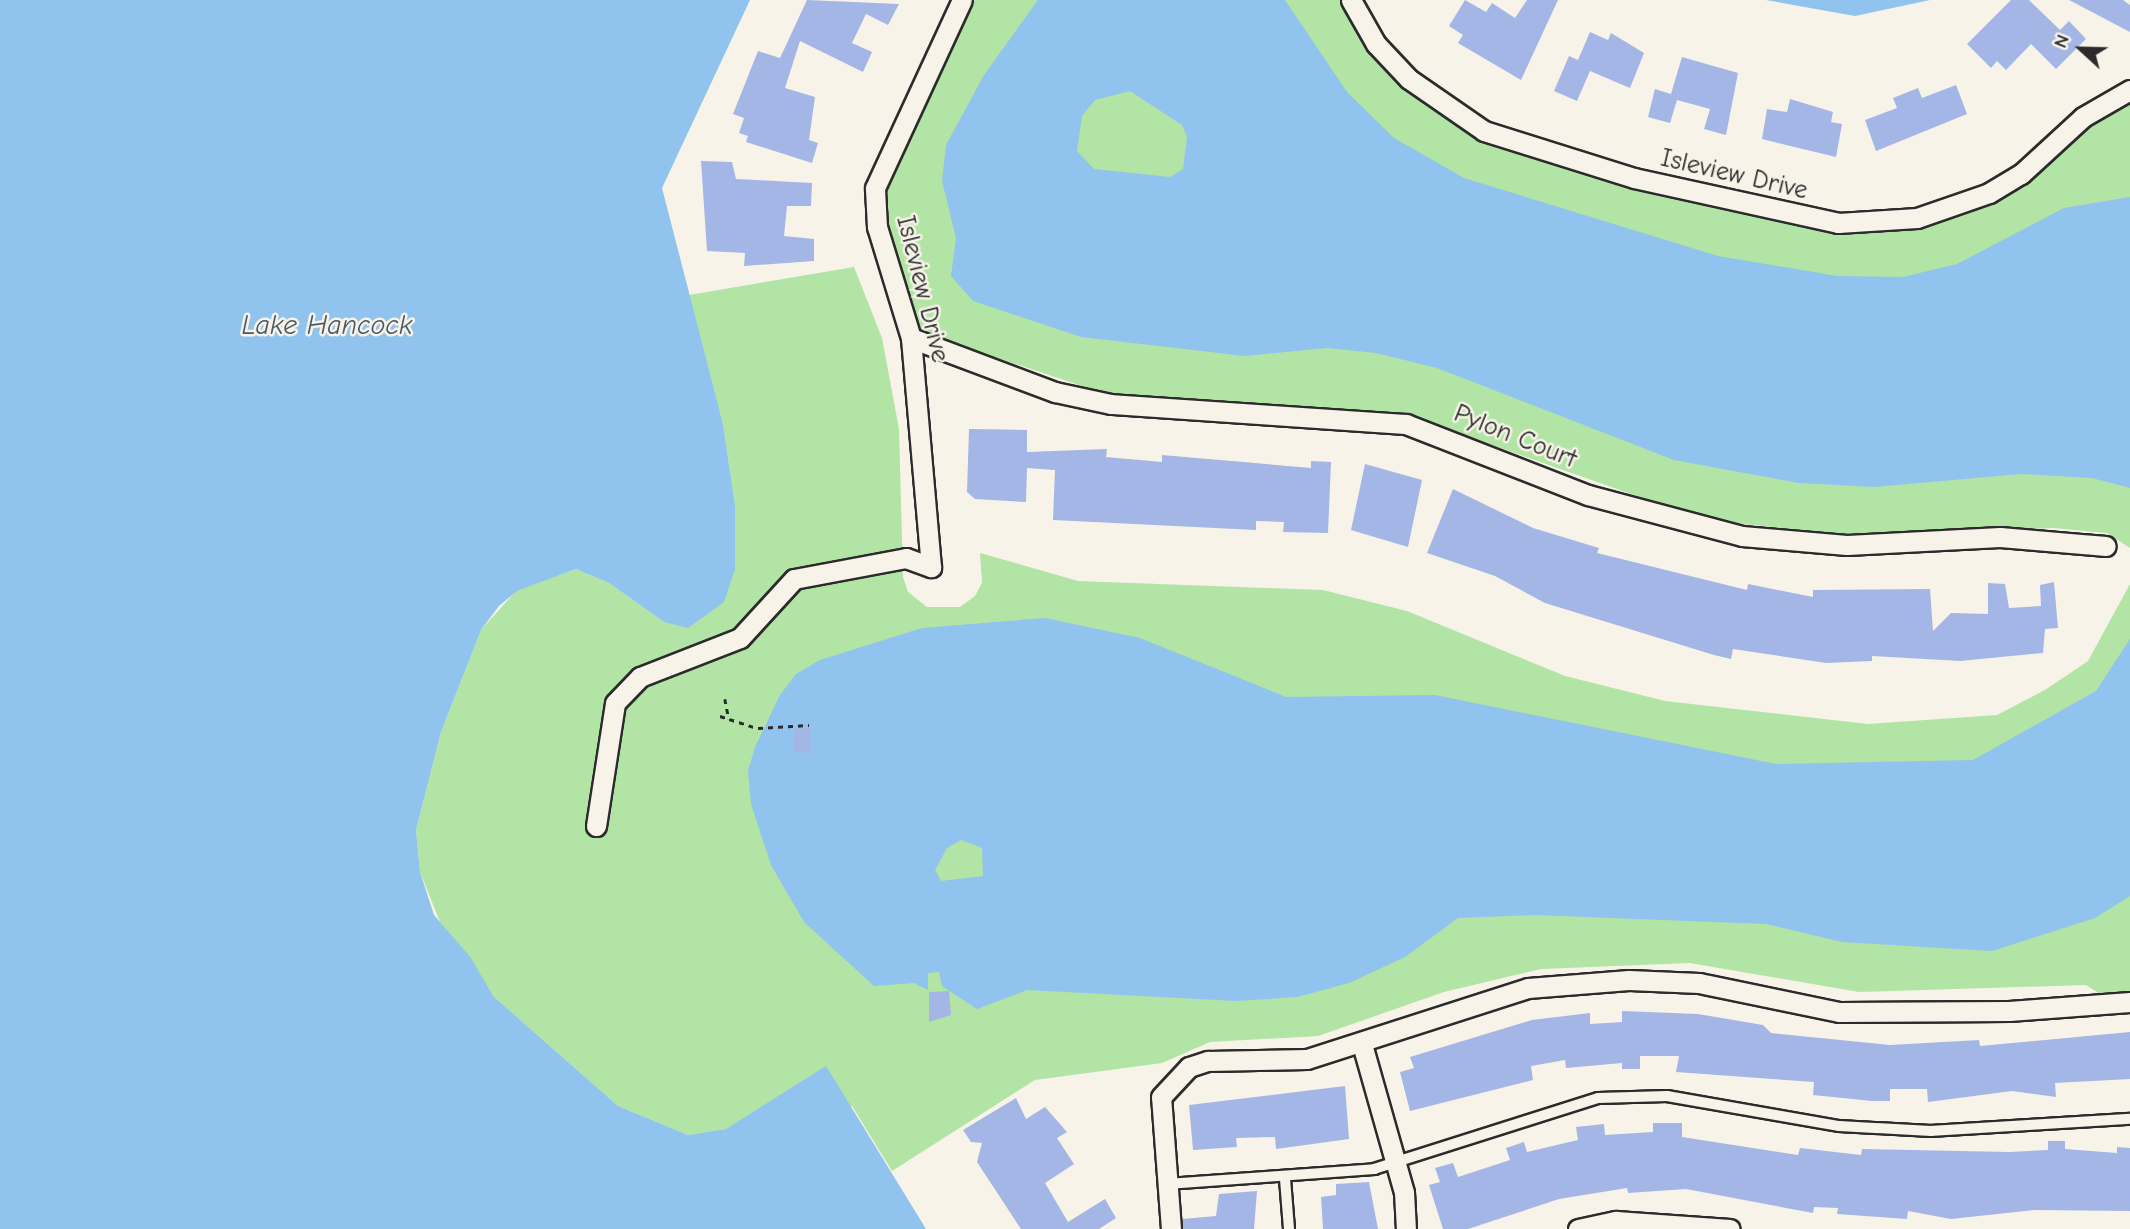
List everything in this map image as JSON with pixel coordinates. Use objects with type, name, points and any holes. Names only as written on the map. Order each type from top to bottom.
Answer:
[{"type":"street","name":"Isleview Drive","points":[[596,827],[615,703],[640,677],[740,638],[793,579],[906,558],[931,567],[911,338],[877,228],[874,188],[962,0]]},
{"type":"street","name":"Isleview Drive","points":[[1351,0],[1376,44],[1409,79],[1483,131],[1634,178],[1827,222],[1917,218],[1989,193],[2021,174],[2083,117],[2130,90]]},
{"type":"street","name":"Pylon Court","points":[[911,338],[1055,392],[1111,404],[1406,424],[1588,495],[1741,536],[1847,545],[2000,537],[2106,547]]},
{"type":"street","points":[[1171,1229],[1161,1097],[1189,1067],[1307,1059],[1363,1044],[1449,1009],[1528,988],[1629,980],[1699,982],[1839,1012],[2009,1011],[2130,1002]]},
{"type":"street","points":[[1363,1044],[1395,1163],[1406,1229]]},
{"type":"street","points":[[1578,1229],[1616,1221],[1730,1229]]},
{"type":"lane","points":[[1167,1184],[1285,1179],[1395,1163],[1562,1104],[1598,1098],[1667,1096],[1839,1126],[1931,1131],[2130,1119]]},
{"type":"lane","points":[[1285,1179],[1289,1229]]},
{"type":"path","points":[[725,699],[729,719]]},
{"type":"path","points":[[720,716],[758,727],[809,725]]},
{"type":"green space","points":[[975,0],[1341,0],[1397,80],[1473,135],[1546,159],[1854,232],[1923,225],[1984,203],[2086,125],[2130,100],[2130,548],[2107,533],[2053,528],[1858,536],[1705,520],[1404,414],[1103,393],[917,331],[881,221],[884,177]]},
{"type":"green space","points":[[854,267],[882,338],[899,429],[903,577],[908,592],[927,607],[960,607],[975,596],[982,583],[980,553],[1078,581],[1323,590],[1407,611],[1565,676],[1665,701],[1868,724],[1997,715],[2045,690],[2088,661],[2130,584],[2130,994],[2100,994],[2086,985],[1859,992],[1690,963],[1541,969],[1444,992],[1318,1036],[1210,1042],[1162,1063],[1035,1080],[892,1171],[852,1106],[768,1103],[726,1129],[688,1135],[618,1106],[493,996],[440,922],[420,872],[416,830],[441,732],[481,630],[516,591],[576,569],[609,583],[664,622],[735,505],[723,424],[689,295]]},
{"type":"water","name":"Lake Hancock","points":[[0,0],[750,0],[662,188],[723,424],[735,505],[735,569],[724,602],[688,628],[664,622],[609,583],[576,569],[517,591],[499,606],[481,630],[441,732],[416,830],[420,872],[434,915],[471,958],[493,996],[618,1106],[688,1135],[726,1129],[826,1066],[926,1229],[0,1229]]},
{"type":"water","points":[[1038,0],[1285,0],[1347,92],[1394,138],[1464,178],[1718,256],[1837,276],[1903,277],[1957,264],[2064,208],[2130,197],[2130,488],[2092,478],[2021,474],[1874,487],[1799,483],[1674,460],[1437,368],[1376,353],[1327,348],[1245,356],[1081,337],[973,301],[951,276],[956,238],[942,181],[946,145],[984,75]],"holes":[[[1130,91],[1182,125],[1187,137],[1183,169],[1170,177],[1094,169],[1077,151],[1082,116],[1095,100]]]},
{"type":"water","points":[[1766,0],[1930,0],[1855,16]]},
{"type":"water","points":[[1045,618],[1140,638],[1286,697],[1435,695],[1776,764],[1973,760],[2096,691],[2130,639],[2130,896],[2095,918],[1992,951],[1842,942],[1766,924],[1535,915],[1458,918],[1405,957],[1349,983],[1297,997],[1236,1001],[1027,990],[977,1009],[942,986],[939,972],[928,973],[928,990],[914,983],[874,986],[804,922],[771,865],[751,804],[748,771],[755,747],[780,695],[796,674],[820,660],[922,628]],"holes":[[[961,840],[982,848],[983,876],[941,881],[935,870],[947,848]]]},
{"type":"building","points":[[807,0],[899,4],[888,25],[866,14],[852,43],[872,52],[863,72],[800,41],[785,88],[815,97],[809,140],[818,143],[812,163],[746,142],[748,136],[739,133],[744,118],[733,114],[758,51],[780,58]]},
{"type":"building","points":[[1465,0],[1486,12],[1492,3],[1515,18],[1527,0],[1558,0],[1521,80],[1458,43],[1463,35],[1449,26]]},
{"type":"building","points":[[2011,0],[2029,0],[2060,30],[2069,21],[2086,39],[2056,69],[2031,44],[2006,70],[1997,61],[1991,68],[1967,44]]},
{"type":"building","points":[[2069,0],[2123,0],[2130,5],[2130,32]]},
{"type":"building","points":[[1590,32],[1608,40],[1611,33],[1644,53],[1630,88],[1590,71],[1577,101],[1554,91],[1569,56],[1578,60]]},
{"type":"building","points":[[1682,57],[1738,73],[1726,135],[1704,129],[1710,109],[1677,100],[1670,123],[1648,117],[1655,89],[1671,94]]},
{"type":"building","points":[[1956,85],[1967,114],[1876,151],[1865,120],[1897,108],[1893,98],[1918,88],[1922,98]]},
{"type":"building","points":[[1790,99],[1833,112],[1831,122],[1842,124],[1836,157],[1762,139],[1767,109],[1787,112]]},
{"type":"building","points":[[701,161],[732,162],[736,179],[812,183],[811,206],[787,206],[784,236],[814,239],[814,261],[744,266],[745,253],[707,251]]},
{"type":"building","points":[[969,429],[1027,430],[1027,452],[1107,449],[1106,457],[1162,462],[1162,455],[1311,468],[1311,461],[1331,462],[1328,533],[1283,532],[1284,522],[1256,521],[1256,530],[1053,520],[1055,470],[1027,468],[1026,502],[975,499],[967,492]]},
{"type":"building","points":[[1365,464],[1422,480],[1408,547],[1351,530]]},
{"type":"building","points":[[1453,489],[1533,528],[1599,548],[1597,553],[1747,590],[1748,584],[1813,597],[1813,590],[1930,589],[1933,631],[1951,613],[1988,614],[1988,583],[2005,584],[2009,608],[2041,606],[2040,585],[2054,582],[2058,628],[2045,629],[2043,653],[1960,661],[1872,656],[1872,661],[1826,663],[1733,649],[1731,659],[1545,603],[1495,576],[1427,553]]},
{"type":"building","points":[[811,728],[810,753],[793,752],[795,729]]},
{"type":"building","points":[[949,991],[951,1015],[929,1022],[929,992]]},
{"type":"building","points":[[1622,1011],[1698,1014],[1763,1025],[1771,1033],[1890,1045],[1979,1040],[1980,1046],[2130,1032],[2130,1079],[2055,1083],[2056,1097],[2012,1091],[1928,1102],[1927,1089],[1890,1089],[1890,1101],[1872,1101],[1813,1095],[1814,1082],[1676,1072],[1679,1056],[1640,1056],[1640,1069],[1622,1069],[1622,1063],[1566,1068],[1565,1060],[1531,1066],[1533,1080],[1410,1111],[1400,1072],[1414,1068],[1410,1057],[1532,1020],[1590,1013],[1590,1024],[1622,1022]]},
{"type":"building","points":[[1345,1086],[1349,1139],[1276,1149],[1275,1137],[1236,1138],[1237,1147],[1193,1150],[1189,1105]]},
{"type":"building","points":[[1016,1098],[1026,1119],[1045,1107],[1067,1132],[1057,1138],[1074,1164],[1045,1183],[1068,1222],[1105,1199],[1116,1218],[1099,1229],[1021,1229],[977,1162],[982,1143],[971,1142],[963,1130]]},
{"type":"building","points":[[1653,1123],[1682,1123],[1682,1137],[1798,1155],[1800,1148],[1861,1155],[1862,1149],[2009,1152],[2048,1150],[2048,1141],[2065,1141],[2065,1149],[2117,1153],[2117,1147],[2130,1148],[2130,1211],[2035,1210],[1951,1219],[1908,1211],[1907,1219],[1837,1214],[1838,1208],[1814,1207],[1813,1213],[1686,1189],[1628,1193],[1627,1188],[1559,1199],[1468,1229],[1443,1229],[1429,1185],[1440,1182],[1435,1168],[1453,1163],[1458,1177],[1510,1160],[1506,1148],[1524,1142],[1527,1152],[1578,1140],[1576,1127],[1604,1124],[1605,1135],[1653,1132]]},
{"type":"building","points":[[1369,1182],[1378,1229],[1323,1229],[1321,1197],[1336,1195],[1336,1184]]},
{"type":"building","points":[[1257,1191],[1254,1229],[1183,1229],[1183,1219],[1216,1216],[1219,1194]]}]
